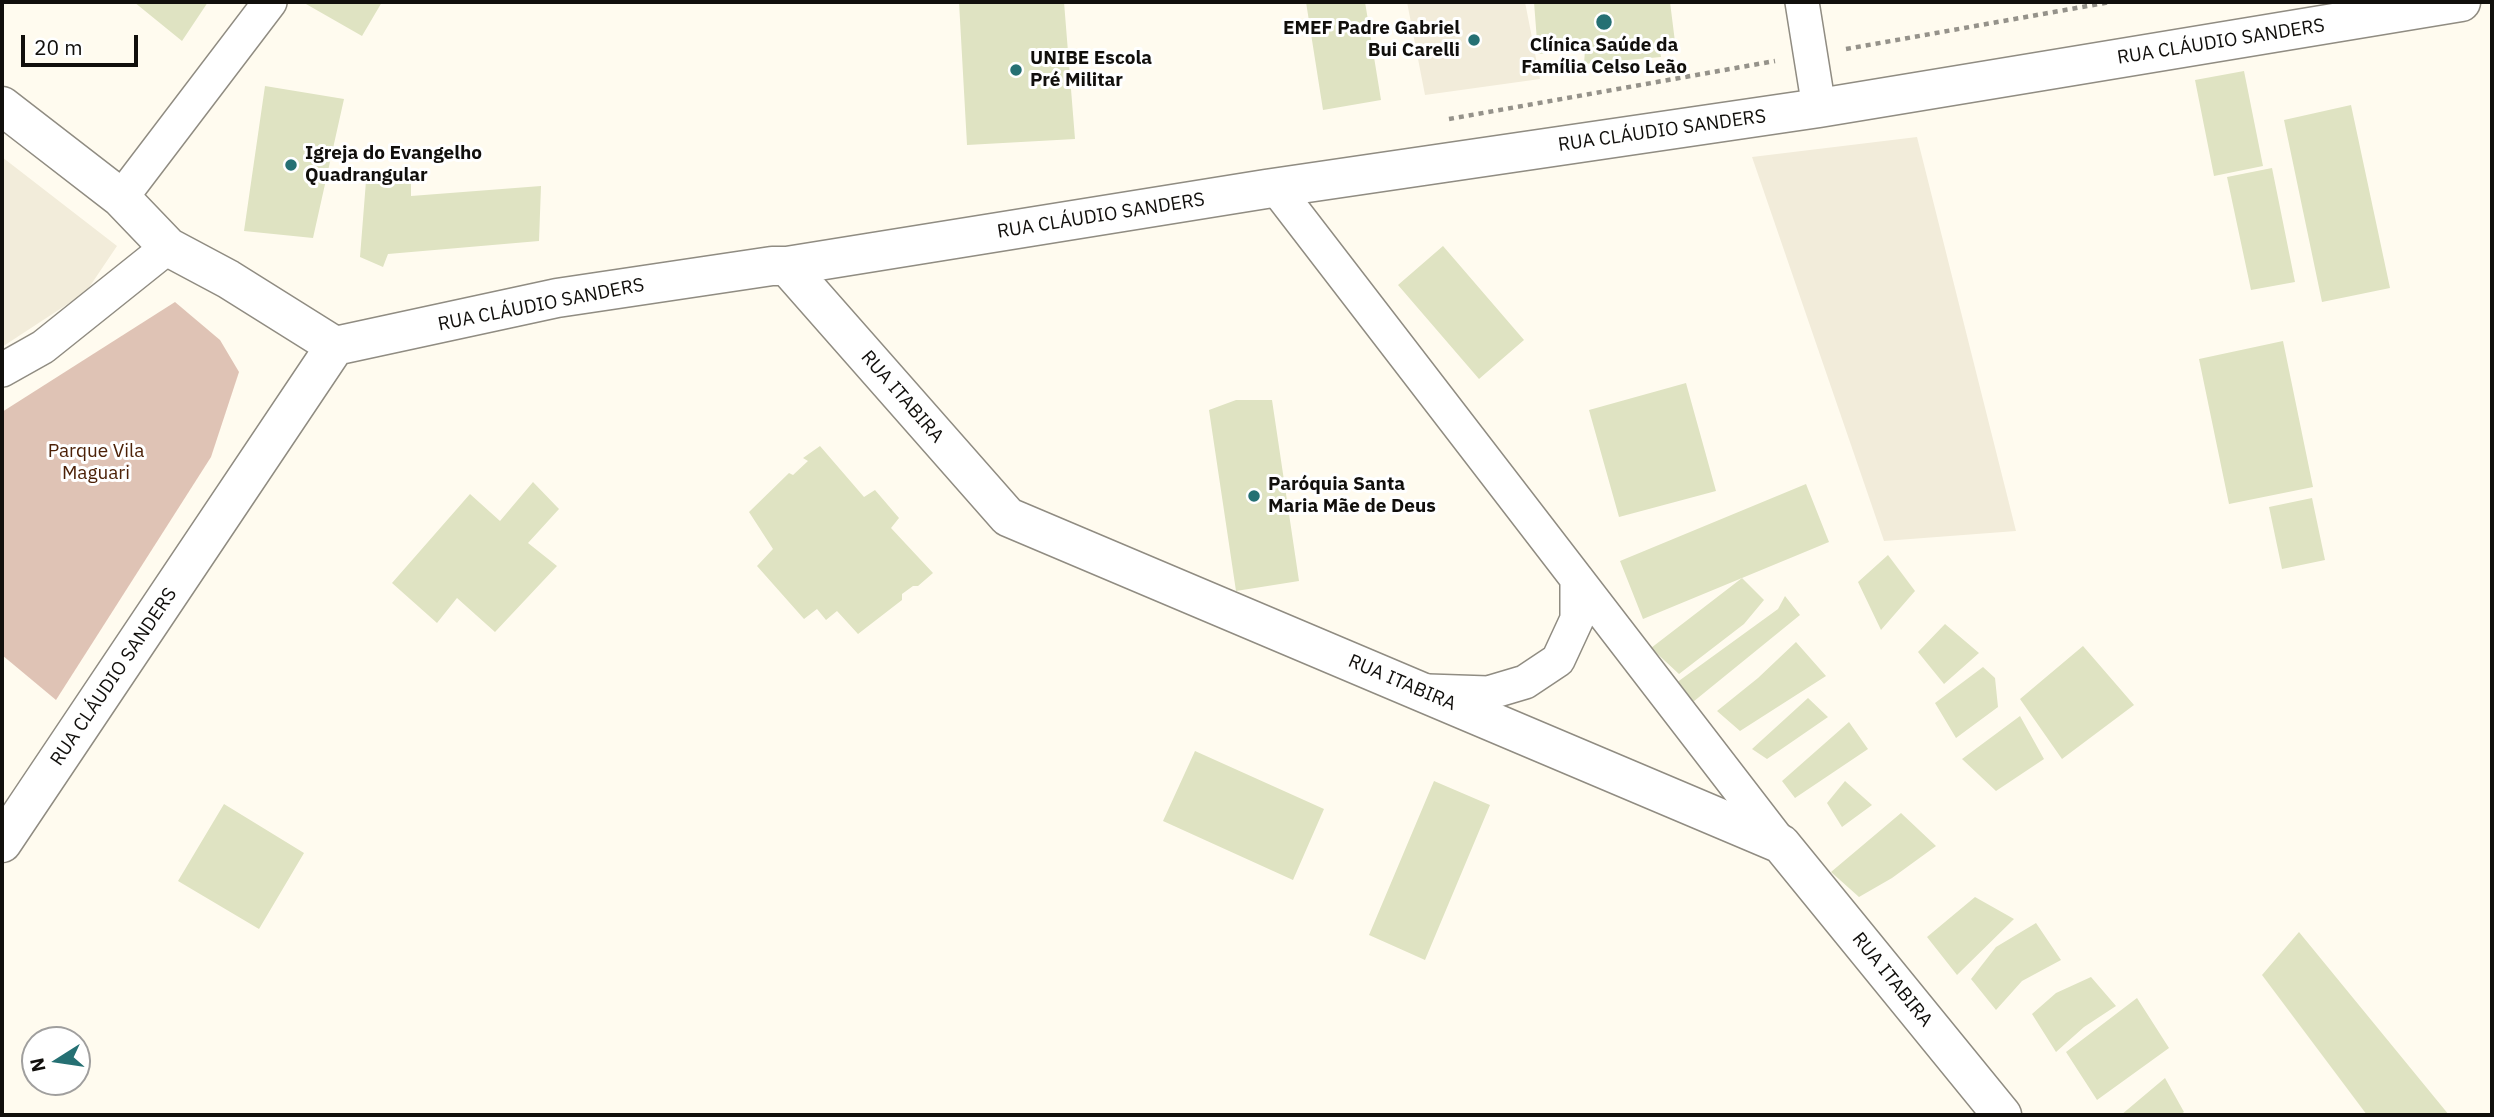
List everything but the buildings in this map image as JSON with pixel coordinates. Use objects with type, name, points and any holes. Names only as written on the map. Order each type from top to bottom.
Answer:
[{"type":"main road","name":"RUA CLÁUDIO SANDERS","points":[[2,843],[335,346],[557,298],[772,266],[787,267],[1276,188],[1819,108],[2460,2]]},
{"type":"main road","points":[[2,106],[121,198],[168,247],[228,279],[335,346]]},
{"type":"main road","name":"RUA ITABIRA","points":[[787,267],[1008,517],[1781,844],[2002,1115]]},
{"type":"street","points":[[121,198],[270,2]]},
{"type":"street","points":[[1802,2],[1819,108]]},
{"type":"street","points":[[1276,188],[1781,844]]},
{"type":"street","points":[[2,370],[43,347],[168,247]]},
{"type":"street","points":[[1418,690],[1488,693],[1525,682],[1558,660],[1577,619],[1577,579]]},
{"type":"path","points":[[1441,121],[2110,2]]},
{"type":"shaded area","name":"EMEF Padre Gabriel Bui Carelli","points":[[1407,2],[1525,2],[1540,79],[1425,95]]},
{"type":"shaded area","points":[[1917,137],[2016,531],[1884,541],[1752,157]]},
{"type":"shaded area","points":[[2,157],[117,246],[86,292],[2,347]]},
{"type":"green space","name":"Parque Vila Maguari","points":[[175,302],[220,340],[239,372],[211,457],[56,700],[2,655],[2,412]]},
{"type":"place","name":"Clínica Saúde da Família Celso Leão","points":[[1604,22]]},
{"type":"place","name":"EMEF Padre Gabriel Bui Carelli","points":[[1474,40]]},
{"type":"place","name":"UNIBE Escola Pré Militar","points":[[1016,70]]},
{"type":"place","name":"Igreja do Evangelho Quadrangular","points":[[291,165]]},
{"type":"place","name":"Paróquia Santa Maria Mãe de Deus","points":[[1254,496]]}]
